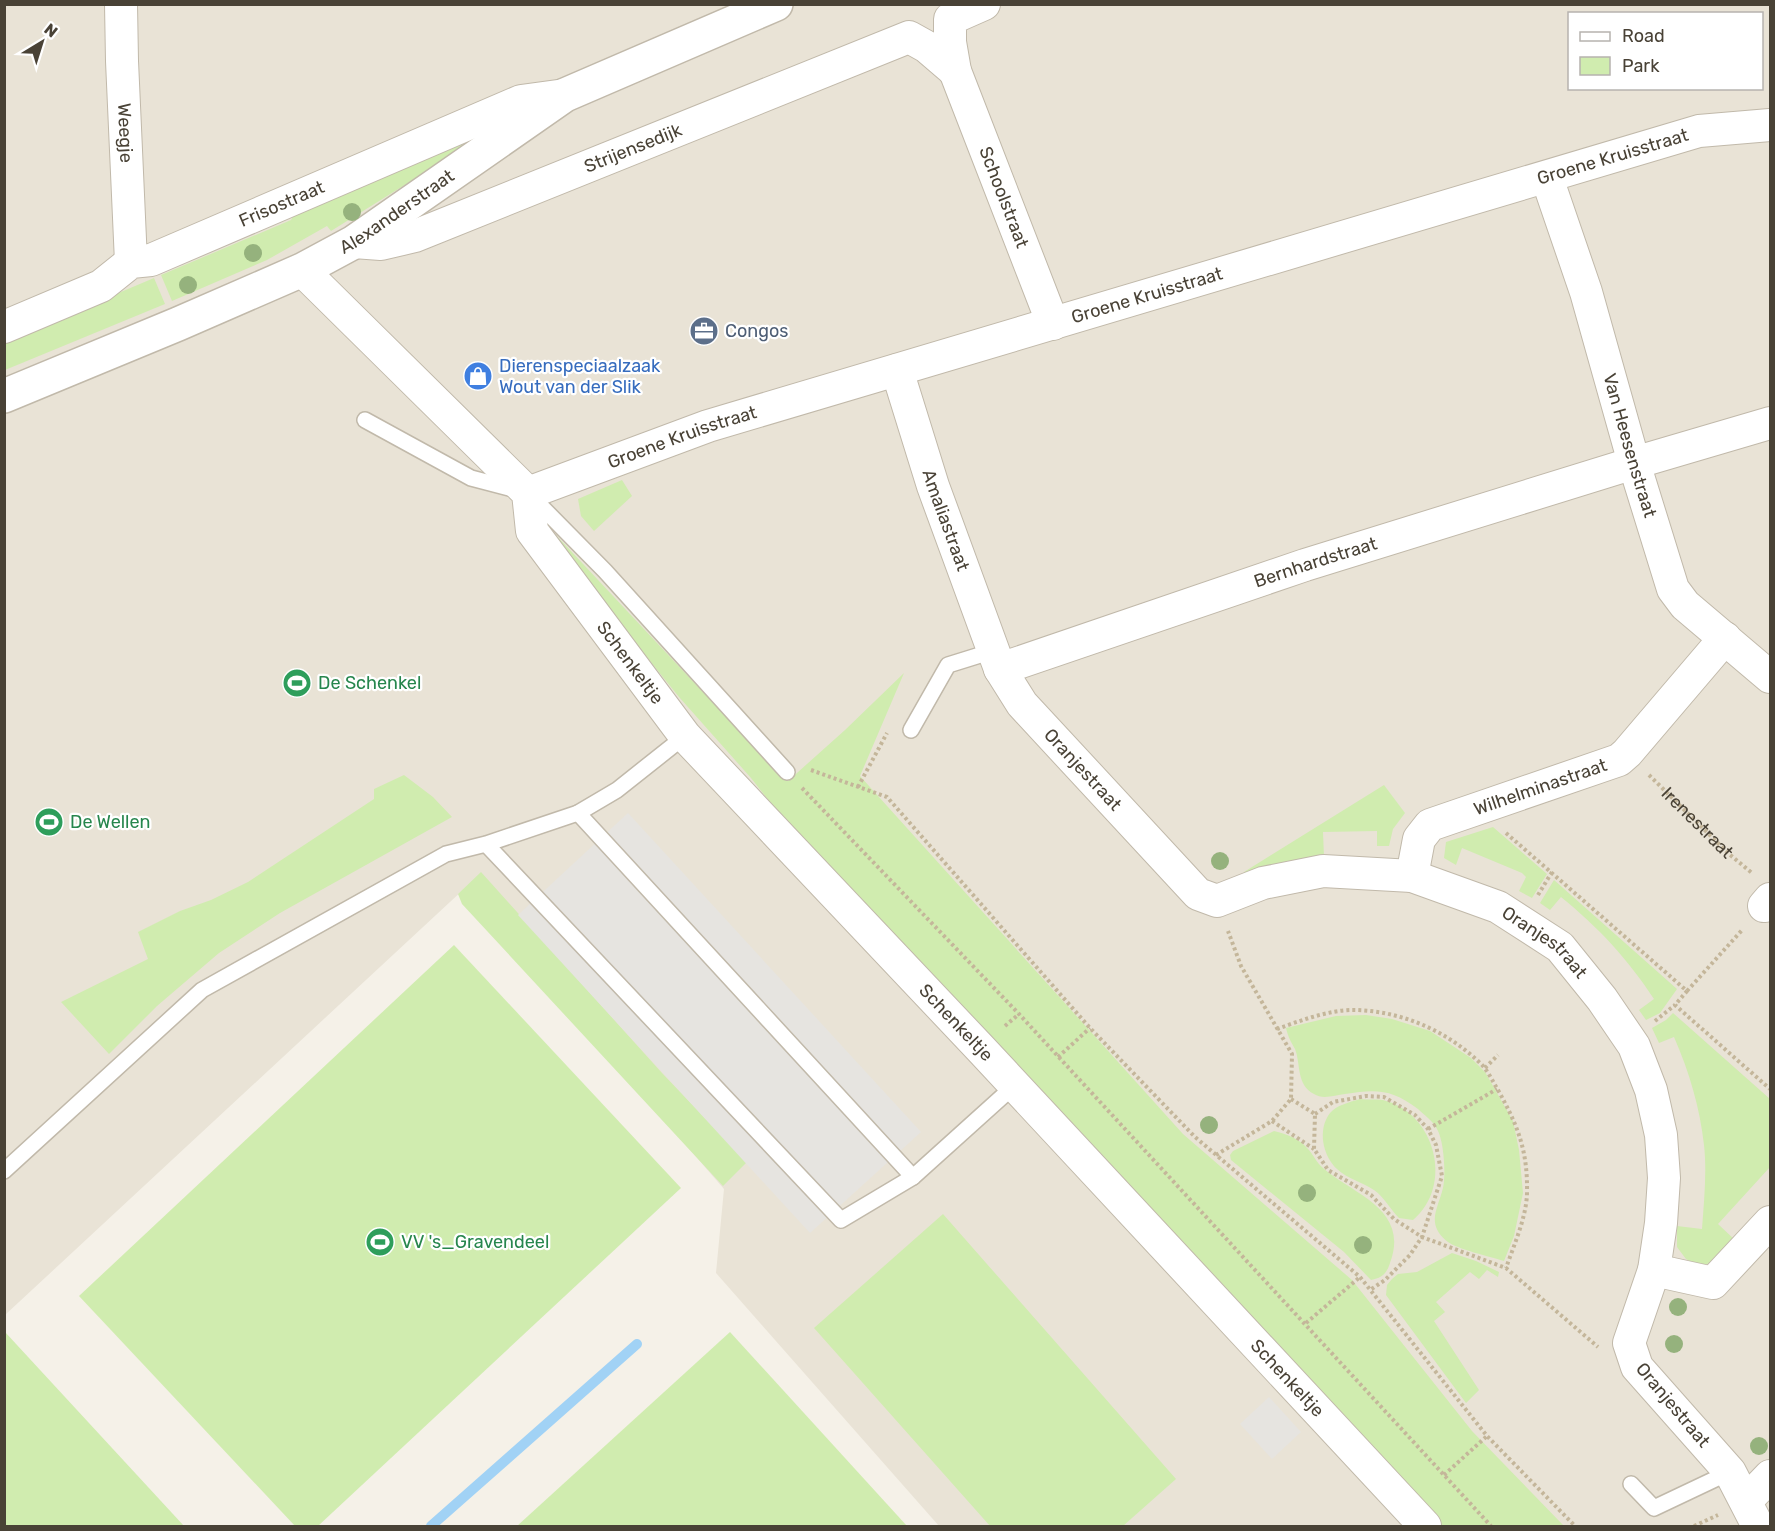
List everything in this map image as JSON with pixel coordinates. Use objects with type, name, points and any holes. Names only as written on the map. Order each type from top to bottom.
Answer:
[{"type":"street","name":"Weegje","points":[[121,4],[131,262]]},
{"type":"street","name":"Alexanderstraat","points":[[4,396],[302,270],[354,242],[565,95],[776,4]]},
{"type":"street","name":"Schoolstraat","points":[[984,4],[950,19],[950,42],[955,71],[1053,324]]},
{"type":"street","name":"Schoolstraat","points":[[909,37],[927,47],[955,71]]},
{"type":"street","name":"Strijensedijk","points":[[354,242],[381,244],[414,236],[909,37]]},
{"type":"street","name":"Frisostraat","points":[[4,327],[101,286],[131,262],[152,260],[521,101],[565,95]]},
{"type":"street","name":"Groene Kruisstraat","points":[[528,493],[708,426],[1699,131],[1770,125]]},
{"type":"street","name":"Van Heesenstraat","points":[[1547,178],[1586,292],[1634,463],[1673,589],[1685,605],[1770,677]]},
{"type":"street","name":"Schenkeltje","points":[[302,270],[528,493],[532,531],[684,736],[1425,1527]]},
{"type":"street","name":"Amaliastraat","points":[[897,370],[933,486],[996,660]]},
{"type":"street","name":"Bernhardstraat","points":[[996,660],[1770,423]]},
{"type":"street","name":"Wilhelminastraat","points":[[1412,876],[1419,839],[1430,825],[1619,760],[1725,638]]},
{"type":"street","name":"Oranjestraat","points":[[996,660],[1022,704],[1198,894],[1217,901],[1263,883],[1323,871],[1412,876],[1498,907],[1560,947],[1602,999],[1628,1036],[1651,1090],[1662,1135],[1665,1178],[1654,1269],[1629,1343],[1637,1366],[1730,1472],[1752,1514]]},
{"type":"street","points":[[1654,1269],[1713,1283],[1770,1222]]},
{"type":"street","points":[[1752,1514],[1770,1476]]},
{"type":"lane","points":[[365,420],[471,478],[528,493]]},
{"type":"lane","name":"Schenkeltje","points":[[528,493],[605,571],[787,772]]},
{"type":"lane","points":[[911,730],[948,664],[996,660]]},
{"type":"lane","points":[[4,1171],[202,990],[446,854],[486,844],[578,813],[617,790],[684,736]]},
{"type":"lane","points":[[578,813],[913,1177]]},
{"type":"lane","points":[[486,844],[841,1220],[913,1177],[1014,1086]]},
{"type":"lane","points":[[1631,1484],[1654,1508],[1730,1472]]},
{"type":"path","name":"Irenestraat","points":[[1627,753],[1729,854],[1763,893]]},
{"type":"path","points":[[787,772],[808,769],[887,797],[1090,1028],[1195,1137],[1360,1277],[1487,1436],[1575,1527]]},
{"type":"path","points":[[787,772],[1019,1014],[1491,1527]]},
{"type":"path","points":[[1478,809],[1687,991]]},
{"type":"path","points":[[1763,893],[1675,1005],[1770,1089]]},
{"type":"path","points":[[1216,1155],[1272,1121],[1291,1099],[1292,1054],[1241,966],[1217,901]]},
{"type":"path","points":[[1277,1029],[1306,1019],[1350,1010],[1385,1012],[1433,1029],[1457,1044],[1485,1068],[1516,1124],[1524,1151],[1527,1195],[1518,1233],[1506,1268]]},
{"type":"path","points":[[1058,1057],[1090,1028]]},
{"type":"path","points":[[1485,1068],[1498,1055]]},
{"type":"path","points":[[1428,1129],[1497,1089]]},
{"type":"path","points":[[1315,1114],[1333,1102],[1366,1096],[1384,1097],[1415,1115],[1428,1129],[1437,1145],[1442,1176],[1422,1237],[1410,1255],[1385,1280],[1370,1290]]},
{"type":"path","points":[[1291,1099],[1315,1114]]},
{"type":"path","points":[[1314,1149],[1315,1114]]},
{"type":"path","points":[[1272,1121],[1314,1149],[1328,1170],[1371,1195],[1394,1219],[1422,1237],[1506,1268],[1599,1348],[1629,1343]]},
{"type":"path","points":[[1305,1323],[1360,1277]]},
{"type":"path","points":[[1444,1475],[1487,1436]]},
{"type":"shaded area","points":[[5,5],[1770,5],[1770,1526],[939,1526],[716,1273],[724,1189],[464,889],[5,1315]]},
{"type":"shaded area","points":[[628,813],[921,1132],[810,1233],[518,915]]},
{"type":"shaded area","points":[[1269,1397],[1301,1432],[1272,1459],[1240,1424]]},
{"type":"green space","points":[[525,110],[331,231],[327,226],[267,260],[172,301],[161,275],[291,220],[298,207]]},
{"type":"green space","points":[[154,278],[165,304],[5,370],[5,341]]},
{"type":"green space","points":[[622,480],[632,496],[594,531],[581,516],[578,499]]},
{"type":"green space","points":[[555,534],[788,781],[904,673],[860,776],[1183,1134],[1352,1280],[1472,1431],[1564,1526],[1438,1526],[810,853],[751,778],[679,697],[577,571],[561,549]]},
{"type":"green space","points":[[404,775],[433,797],[452,817],[280,913],[219,953],[157,1006],[109,1054],[61,1002],[148,959],[138,932],[248,882],[374,799],[374,789]]},
{"type":"green space","points":[[1384,785],[1405,813],[1393,829],[1389,846],[1377,846],[1377,831],[1323,832],[1324,857],[1281,863],[1247,876],[1244,872]]},
{"type":"green space","points":[[1493,827],[1547,874],[1532,898],[1519,891],[1526,877],[1522,873],[1462,848],[1456,865],[1444,858],[1446,842]]},
{"type":"green space","points":[[481,872],[662,1073],[747,1162],[723,1186],[462,904],[458,894]]},
{"type":"green space","points":[[1554,880],[1677,989],[1660,1013],[1646,1020],[1639,1010],[1654,999],[1623,957],[1588,920],[1561,897],[1550,910],[1540,903]]},
{"type":"green space","name":"VV 's_Gravendeel","points":[[454,945],[681,1188],[318,1526],[295,1526],[79,1296]]},
{"type":"green space","points":[[1673,1013],[1770,1099],[1770,1167],[1718,1224],[1736,1241],[1714,1262],[1699,1266],[1686,1259],[1677,1247],[1677,1226],[1702,1229],[1705,1166],[1700,1117],[1689,1076],[1674,1037],[1659,1043],[1652,1028]]},
{"type":"green space","points":[[1366,1015],[1392,1019],[1430,1031],[1471,1058],[1485,1072],[1513,1121],[1519,1150],[1523,1193],[1514,1236],[1504,1261],[1452,1245],[1437,1229],[1435,1216],[1444,1182],[1443,1149],[1435,1126],[1418,1109],[1409,1102],[1383,1092],[1366,1091],[1321,1097],[1304,1085],[1297,1055],[1286,1028],[1336,1016]]},
{"type":"green space","points":[[1360,1099],[1383,1100],[1401,1107],[1416,1119],[1427,1135],[1436,1171],[1433,1189],[1426,1206],[1413,1220],[1399,1218],[1378,1193],[1341,1172],[1328,1157],[1323,1142],[1326,1120],[1336,1108]]},
{"type":"green space","points":[[1274,1131],[1288,1135],[1302,1143],[1323,1168],[1376,1205],[1386,1216],[1392,1229],[1394,1245],[1389,1267],[1381,1276],[1371,1280],[1344,1252],[1231,1160],[1230,1155],[1233,1151]]},
{"type":"green space","points":[[943,1214],[1176,1479],[1123,1526],[990,1526],[814,1328]]},
{"type":"green space","points":[[1452,1253],[1499,1272],[1498,1277],[1487,1270],[1479,1279],[1470,1272],[1436,1302],[1445,1312],[1434,1321],[1479,1390],[1466,1403],[1386,1295],[1387,1285],[1398,1274],[1417,1272]]},
{"type":"green space","points":[[5,1332],[184,1526],[5,1526]]},
{"type":"green space","points":[[730,1332],[907,1526],[517,1526]]},
{"type":"waterway","points":[[431,1526],[637,1344]]},
{"type":"place","name":"Congos","points":[[704,331]]},
{"type":"place","name":"Dierenspeciaalzaak Wout van der Slik","points":[[478,376]]},
{"type":"place","name":"De Schenkel","points":[[297,683]]},
{"type":"place","name":"De Wellen","points":[[49,822]]},
{"type":"place","name":"VV 's_Gravendeel","points":[[380,1242]]}]
